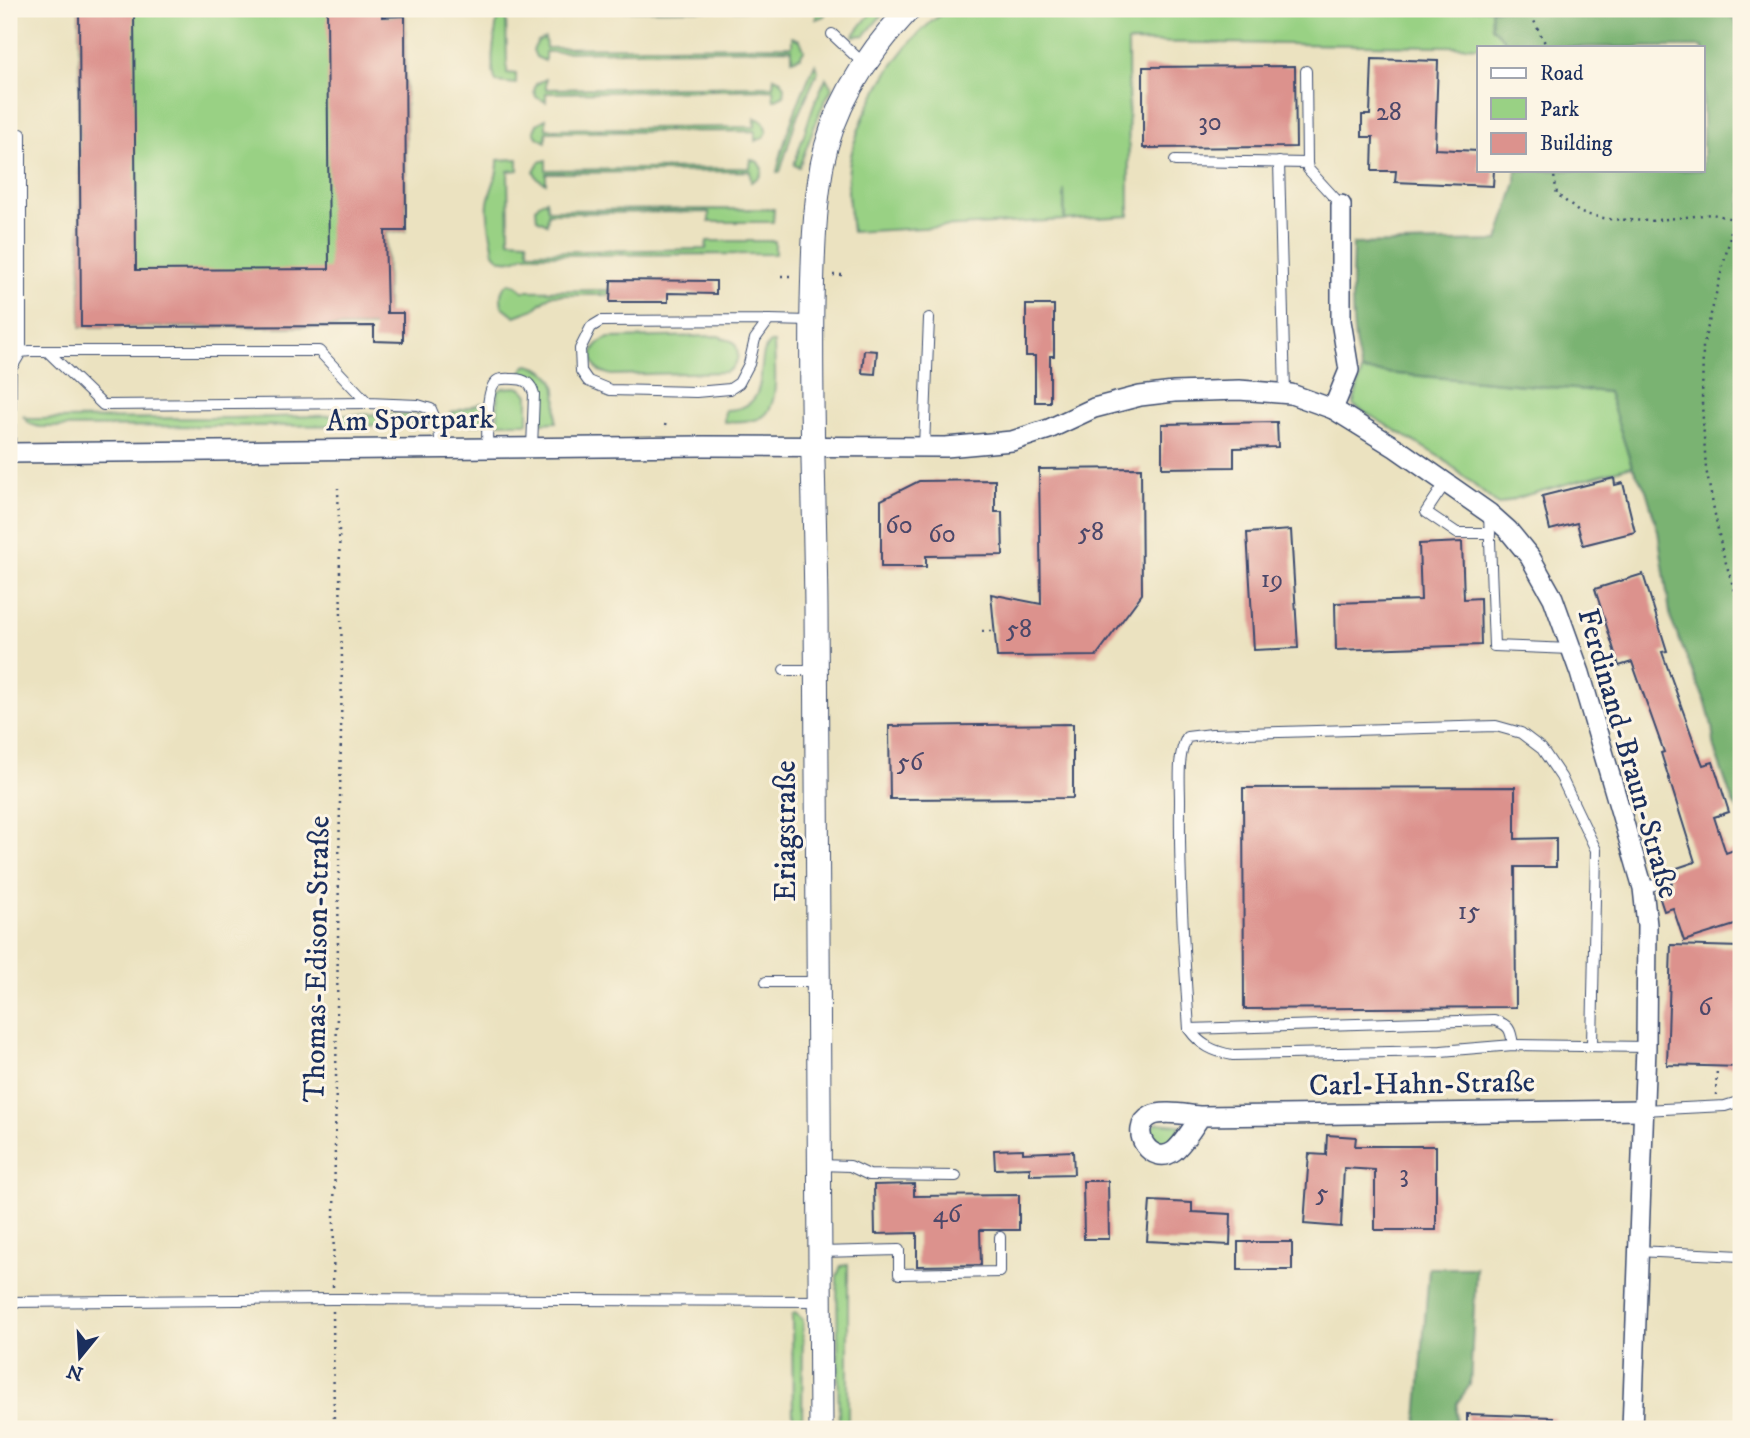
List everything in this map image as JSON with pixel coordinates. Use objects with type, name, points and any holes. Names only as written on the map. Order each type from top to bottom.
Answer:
[{"type":"street","name":"Eriagstraße","points":[[821,1429],[812,321],[814,232],[823,161],[847,95],[891,28],[909,9]]},
{"type":"street","points":[[1333,409],[1349,370],[1341,321],[1342,205]]},
{"type":"street","name":"Ferdinand-Braun-Straße","points":[[813,447],[970,446],[1012,441],[1049,429],[1094,408],[1140,396],[1239,390],[1286,393],[1333,409],[1446,482],[1508,530],[1530,557],[1553,598],[1572,649],[1643,888],[1647,925],[1646,1047],[1632,1429]]},
{"type":"street","name":"Am Sportpark","points":[[9,453],[813,447]]},
{"type":"street","name":"Carl-Hahn-Straße","points":[[1201,1116],[1643,1110]]},
{"type":"lane","points":[[832,34],[865,65]]},
{"type":"lane","points":[[1306,71],[1308,169],[1342,205]]},
{"type":"lane","points":[[9,453],[11,369],[21,352],[21,134]]},
{"type":"lane","points":[[1175,161],[1307,163]]},
{"type":"lane","points":[[1279,162],[1286,393]]},
{"type":"lane","points":[[924,447],[929,318]]},
{"type":"lane","points":[[769,320],[755,339],[745,375],[730,389],[610,390],[588,381],[581,370],[580,349],[584,336],[591,327],[601,321],[769,320],[812,321]]},
{"type":"lane","points":[[47,351],[103,405],[418,405],[430,410],[439,428],[441,449]]},
{"type":"lane","points":[[21,352],[319,351],[368,403]]},
{"type":"lane","points":[[487,448],[489,394],[495,381],[522,379],[532,387],[534,394],[532,448]]},
{"type":"lane","points":[[1446,482],[1426,512],[1457,533],[1490,533]]},
{"type":"lane","points":[[1489,513],[1494,646],[1572,649]]},
{"type":"lane","points":[[785,670],[815,670]]},
{"type":"lane","points":[[1592,1045],[1595,849],[1561,777],[1542,749],[1521,733],[1496,726],[1212,734],[1187,737],[1182,746],[1179,860],[1189,1030],[1197,1040],[1216,1052],[1233,1055],[1441,1051],[1513,1045],[1646,1047]]},
{"type":"lane","points":[[1643,888],[1665,882]]},
{"type":"lane","points":[[766,982],[818,982]]},
{"type":"lane","points":[[1189,1030],[1494,1020],[1506,1024],[1511,1030],[1513,1045]]},
{"type":"lane","points":[[1643,1110],[1715,1107],[1741,1101]]},
{"type":"lane","points":[[819,1166],[850,1166],[869,1175],[956,1176]]},
{"type":"lane","points":[[820,1252],[899,1250],[899,1274],[1000,1272],[1000,1237]]},
{"type":"lane","points":[[1637,1251],[1741,1256]]},
{"type":"lane","points":[[9,1302],[333,1299],[820,1301]]},
{"type":"path","points":[[1528,9],[1546,46]]},
{"type":"path","points":[[1553,172],[1557,194],[1580,213],[1608,219],[1650,221],[1712,214],[1733,219]]},
{"type":"path","points":[[1741,176],[1703,346],[1702,404],[1706,469],[1722,550],[1741,612]]},
{"type":"path","name":"Thomas-Edison-Straße","points":[[334,1429],[333,1299],[342,660],[338,488]]},
{"type":"path","points":[[982,631],[995,631]]},
{"type":"path","points":[[1715,1107],[1717,1066]]},
{"type":"green space","points":[[79,9],[382,9],[382,17],[405,16],[406,231],[386,232],[387,327],[81,327]]},
{"type":"green space","points":[[497,9],[506,9],[507,73],[516,74],[516,84],[496,82],[492,64]]},
{"type":"green space","points":[[534,9],[816,9],[546,11],[546,21],[535,17]]},
{"type":"green space","points":[[816,9],[828,9],[824,16],[816,19]]},
{"type":"green space","points":[[874,9],[887,9],[865,35],[853,36]]},
{"type":"green space","points":[[949,9],[1491,9],[1492,27],[1511,46],[1128,42],[1129,216],[1065,220],[1064,190],[1064,220],[852,232],[848,177],[858,131],[868,107],[896,60],[931,22]]},
{"type":"green space","points":[[1491,9],[1725,9],[1734,19],[1741,35],[1741,814],[1733,803],[1715,751],[1707,706],[1671,620],[1658,531],[1646,490],[1632,466],[1608,392],[1362,371],[1353,324],[1353,244],[1498,241],[1516,182],[1516,172],[1704,172],[1704,46],[1511,46],[1492,27]]},
{"type":"green space","points":[[792,37],[800,40],[804,50],[800,57],[792,60],[792,49],[545,52],[545,61],[536,57],[533,50],[538,41],[545,38],[546,48],[792,46]]},
{"type":"green space","points":[[815,64],[818,71],[796,119],[780,172],[777,172],[793,117]]},
{"type":"green space","points":[[774,77],[781,80],[785,87],[784,95],[774,100],[773,89],[546,93],[546,102],[536,97],[534,91],[536,84],[546,79],[546,89],[773,86]]},
{"type":"green space","points":[[826,78],[832,88],[799,167],[794,165],[814,104]]},
{"type":"green space","points":[[755,118],[763,121],[767,132],[763,138],[755,141],[755,131],[546,132],[546,142],[537,137],[534,131],[537,124],[546,119],[546,129],[755,127]]},
{"type":"green space","points":[[518,159],[518,170],[508,171],[509,240],[527,241],[529,252],[706,249],[707,241],[775,241],[775,254],[524,255],[512,260],[501,259],[494,253],[488,222],[488,203],[498,160]]},
{"type":"green space","points":[[751,159],[758,162],[762,169],[760,176],[751,182],[750,171],[546,173],[546,183],[537,178],[534,171],[539,162],[546,160],[546,170],[750,168]]},
{"type":"green space","points":[[546,200],[548,210],[774,209],[773,222],[709,222],[709,212],[548,213],[547,224],[537,219],[536,208]]},
{"type":"green space","points":[[509,283],[523,291],[610,290],[610,295],[551,295],[534,309],[515,316],[502,306],[501,293]]},
{"type":"green space","points":[[718,336],[734,342],[738,355],[736,363],[726,372],[611,375],[599,371],[593,361],[596,347],[609,338]]},
{"type":"green space","points":[[770,343],[774,343],[775,374],[771,407],[766,415],[758,419],[724,422],[725,410],[741,408],[751,402],[757,392],[765,350]]},
{"type":"green space","points":[[528,365],[547,373],[552,379],[556,393],[556,422],[542,423],[540,386],[533,378],[521,374]]},
{"type":"green space","points":[[1362,371],[1608,392],[1632,466],[1498,505],[1443,459],[1353,405]]},
{"type":"green space","points":[[517,387],[528,395],[528,423],[498,423],[497,392],[503,388]]},
{"type":"green space","points":[[482,403],[483,415],[480,424],[466,425],[453,418],[451,413]]},
{"type":"green space","points":[[390,414],[424,416],[428,419],[423,425],[39,427],[30,424],[23,416],[30,419],[231,418]]},
{"type":"green space","points":[[1158,1123],[1181,1125],[1174,1139],[1165,1145],[1155,1143],[1151,1137],[1152,1127]]},
{"type":"green space","points":[[848,1265],[848,1429],[839,1429],[837,1276],[841,1266]]},
{"type":"green space","points":[[1429,1268],[1476,1268],[1470,1385],[1457,1403],[1456,1429],[1413,1429],[1417,1421]]},
{"type":"green space","points":[[795,1313],[803,1320],[802,1429],[793,1429],[792,1315]]},
{"type":"building","points":[[79,9],[134,9],[136,270],[329,269],[327,9],[382,9],[382,17],[405,16],[406,231],[385,231],[387,313],[403,313],[403,342],[374,341],[374,326],[81,327]]},
{"type":"building","points":[[1372,59],[1438,61],[1435,149],[1477,151],[1477,172],[1494,172],[1493,186],[1395,182],[1396,171],[1372,171],[1373,137],[1362,137],[1362,115],[1370,115]]},
{"type":"building","points":[[1295,66],[1296,147],[1143,148],[1143,67]]},
{"type":"building","points":[[611,280],[716,281],[716,294],[668,293],[668,302],[610,302]]},
{"type":"building","points":[[1026,305],[1054,305],[1054,356],[1050,356],[1050,402],[1035,402],[1035,356],[1026,356]]},
{"type":"building","points":[[864,350],[877,351],[875,374],[862,373]]},
{"type":"building","points":[[1277,422],[1278,447],[1234,448],[1234,467],[1162,468],[1162,424]]},
{"type":"building","points":[[1141,468],[1142,594],[1096,656],[997,657],[991,594],[1041,604],[1039,469]]},
{"type":"building","points":[[1614,478],[1615,485],[1623,483],[1635,532],[1583,545],[1577,523],[1550,530],[1542,496]]},
{"type":"building","points":[[995,480],[995,512],[1002,512],[1003,555],[926,556],[926,567],[881,567],[881,500],[919,481]]},
{"type":"building","points":[[1291,530],[1298,648],[1254,650],[1247,533]]},
{"type":"building","points":[[1462,542],[1464,599],[1480,598],[1481,645],[1336,650],[1335,603],[1421,600],[1419,544]]},
{"type":"building","points":[[1643,574],[1667,651],[1662,652],[1694,742],[1703,765],[1713,762],[1729,812],[1714,817],[1726,853],[1739,848],[1741,857],[1741,923],[1684,941],[1673,908],[1664,911],[1659,896],[1668,893],[1667,889],[1671,887],[1672,881],[1670,876],[1662,873],[1695,862],[1661,753],[1664,752],[1632,662],[1619,666],[1595,589]]},
{"type":"building","points":[[1073,724],[1073,798],[890,799],[889,726]]},
{"type":"building","points":[[1515,787],[1515,839],[1556,838],[1556,867],[1515,867],[1516,1007],[1244,1009],[1243,788]]},
{"type":"building","points":[[1671,945],[1741,947],[1741,1067],[1667,1065]]},
{"type":"building","points":[[1327,1135],[1356,1137],[1355,1146],[1436,1146],[1436,1230],[1375,1230],[1375,1170],[1344,1168],[1341,1227],[1304,1224],[1309,1154],[1326,1155]]},
{"type":"building","points":[[1023,1149],[1023,1153],[1073,1151],[1074,1174],[1030,1175],[1030,1168],[995,1169],[994,1150]]},
{"type":"building","points":[[1083,1181],[1108,1181],[1109,1239],[1084,1239]]},
{"type":"building","points":[[914,1184],[914,1196],[1019,1195],[1019,1230],[980,1230],[981,1265],[917,1266],[917,1233],[875,1234],[874,1185]]},
{"type":"building","points":[[1150,1201],[1192,1203],[1192,1212],[1231,1214],[1230,1245],[1147,1241]]},
{"type":"building","points":[[1238,1242],[1292,1242],[1292,1270],[1238,1270]]},
{"type":"building","points":[[1467,1414],[1554,1417],[1553,1429],[1467,1429]]}]
